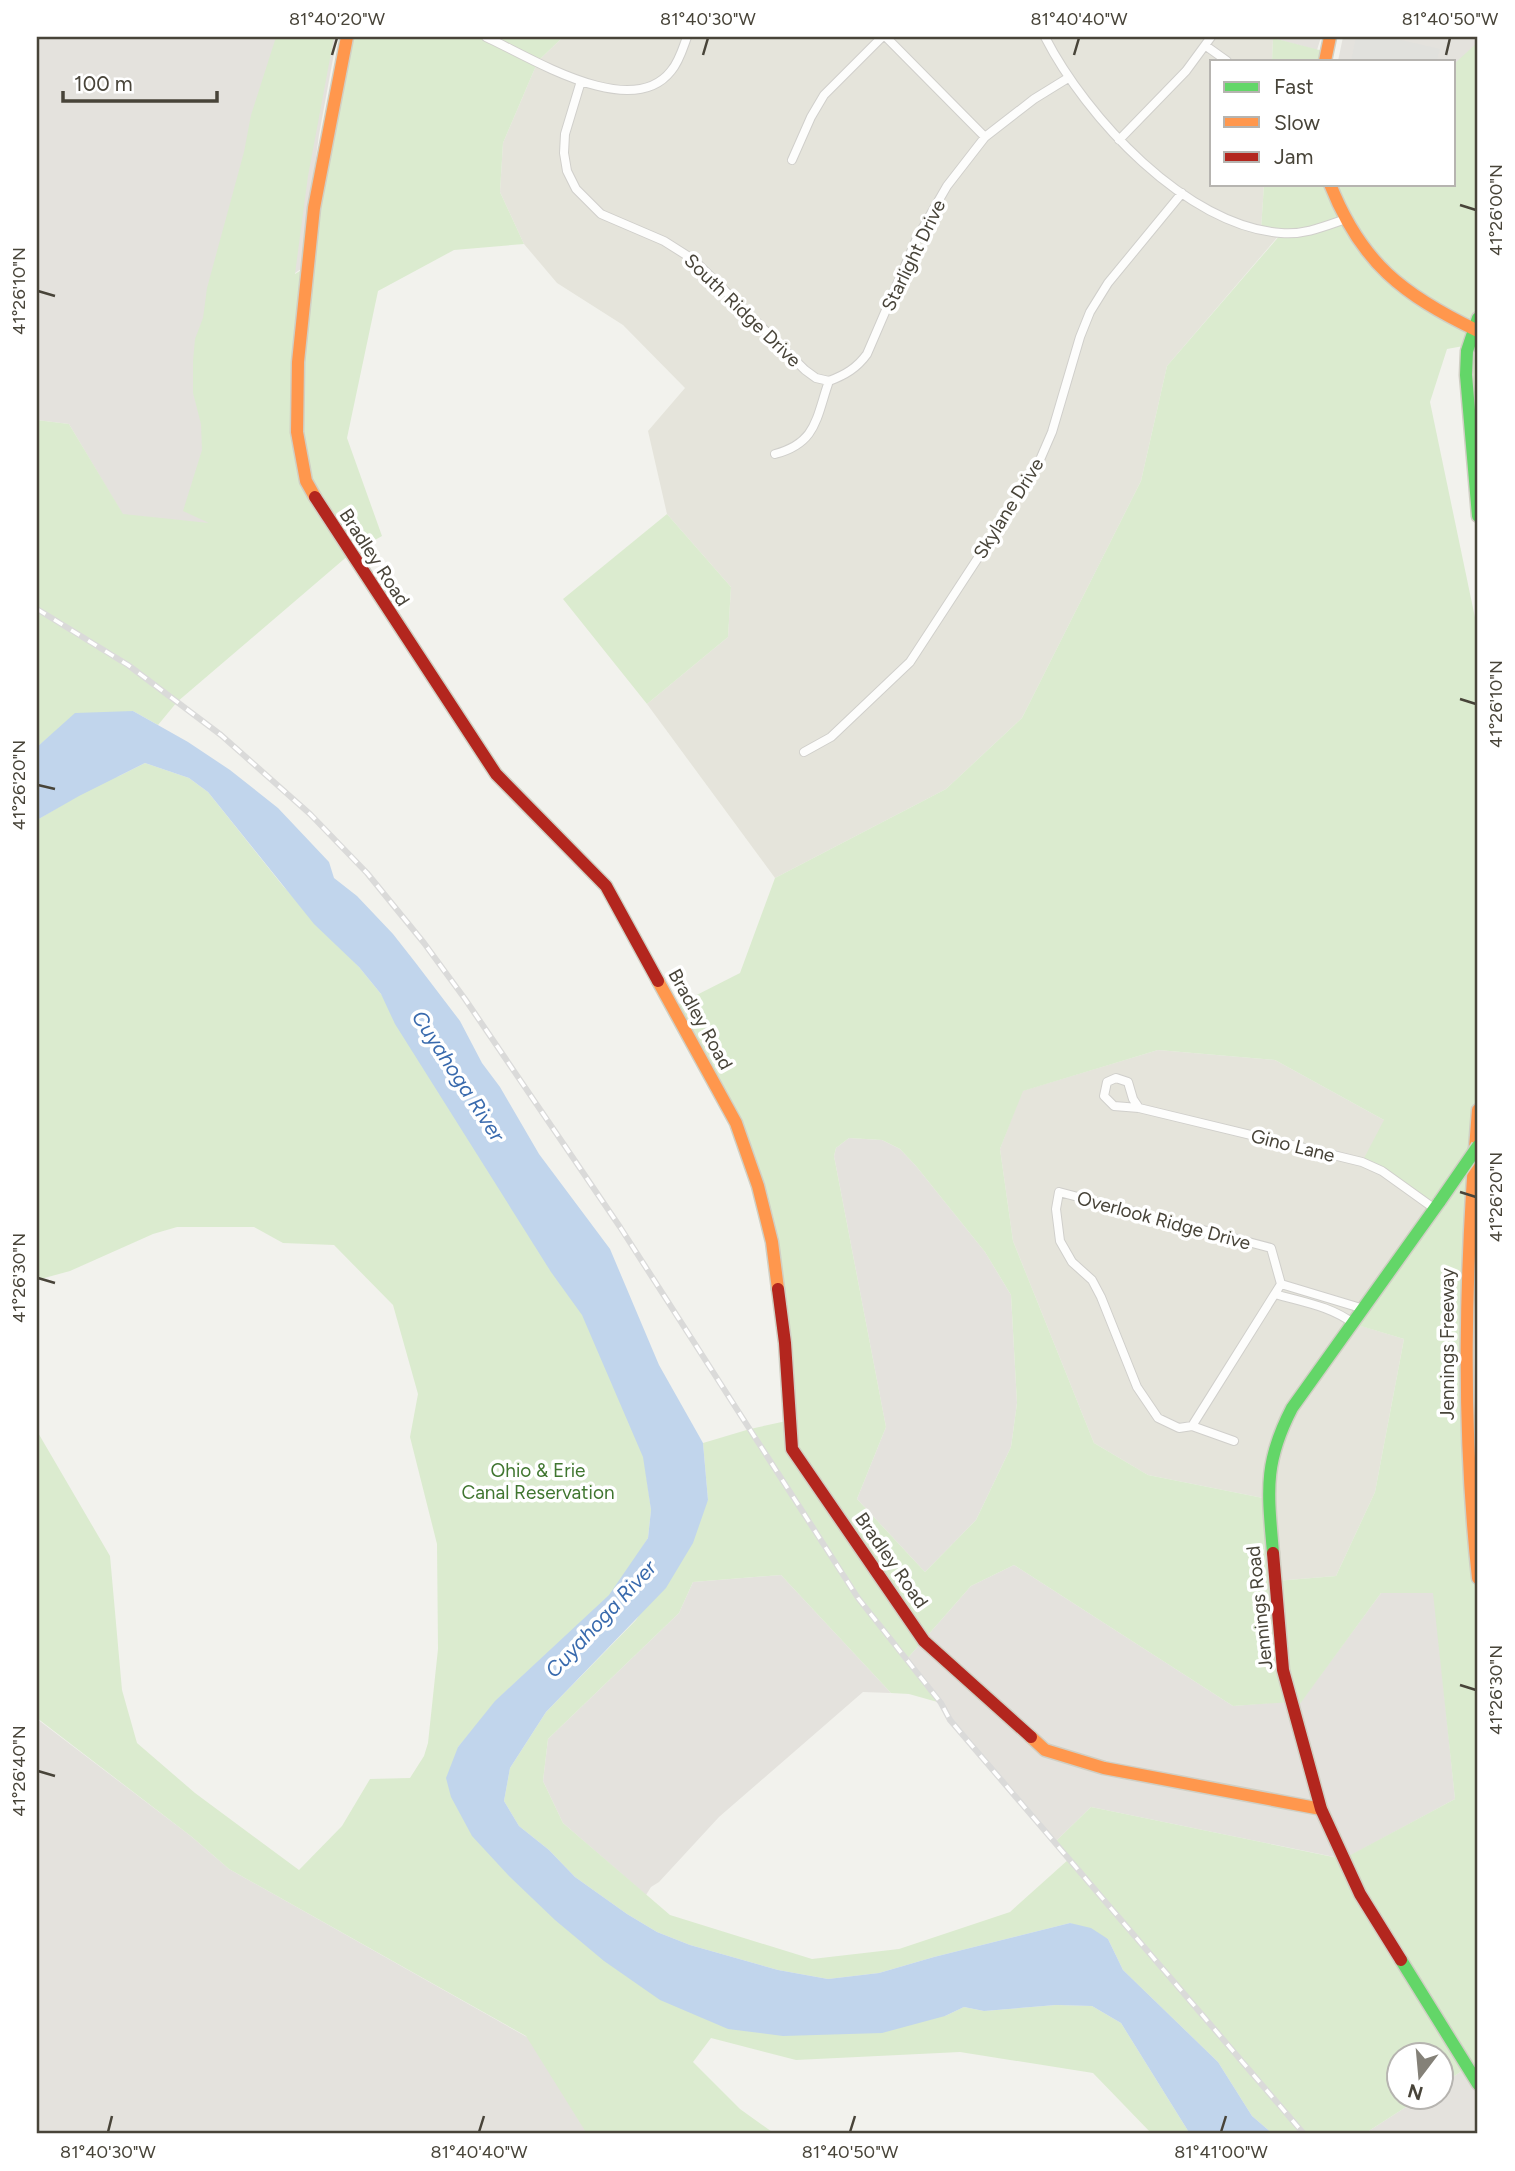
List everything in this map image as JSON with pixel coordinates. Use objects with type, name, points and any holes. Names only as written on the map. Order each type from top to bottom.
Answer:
[{"type":"main road","name":"Bradley Road","points":[[347,37],[314,208],[298,362],[298,432],[306,481],[336,532],[496,774],[607,886],[736,1123],[758,1186],[772,1242],[785,1343],[793,1449],[924,1641],[1045,1750],[1104,1768],[1321,1809]]},
{"type":"main road","points":[[1325,60],[1330,37]]},
{"type":"main road","points":[[1331,186],[1343,220],[1376,264],[1405,291],[1431,308],[1477,326],[1467,351],[1466,375],[1478,516]]},
{"type":"main road","name":"Jennings Freeway","points":[[1478,1110],[1468,1233],[1464,1372],[1467,1458],[1478,1578]]},
{"type":"main road","name":"Jennings Road","points":[[1478,1146],[1292,1408],[1271,1460],[1268,1492],[1283,1670],[1321,1809],[1360,1894],[1478,2084]]},
{"type":"street","points":[[486,37],[581,81],[617,91],[634,91],[663,79],[672,71],[687,37]]},
{"type":"street","points":[[792,160],[824,95],[884,37],[985,138]]},
{"type":"street","points":[[1045,37],[1068,78],[1101,121],[1156,173],[1182,193],[1216,212],[1261,230],[1302,233],[1343,220]]},
{"type":"street","points":[[1119,139],[1186,71],[1211,37]]},
{"type":"street","points":[[1206,46],[1226,60]]},
{"type":"street","name":"Starlight Drive","points":[[829,381],[859,365],[867,354],[917,238],[947,186],[985,138],[1034,99],[1068,78]]},
{"type":"street","name":"South Ridge Drive","points":[[581,81],[565,134],[564,153],[567,171],[576,189],[601,214],[664,241],[694,260],[804,370],[816,378],[829,381]]},
{"type":"street","name":"Skylane Drive","points":[[804,752],[831,737],[910,662],[1036,469],[1052,432],[1090,312],[1108,283],[1182,193]]},
{"type":"street","points":[[775,454],[800,444],[811,433],[829,381]]},
{"type":"street","name":"Gino Lane","points":[[1139,1108],[1128,1082],[1116,1078],[1107,1082],[1104,1096],[1109,1103],[1362,1162],[1438,1205]]},
{"type":"street","name":"Overlook Ridge Drive","points":[[1192,1426],[1179,1428],[1158,1418],[1137,1387],[1101,1297],[1092,1280],[1072,1262],[1060,1241],[1056,1209],[1059,1192],[1271,1248],[1281,1284]]},
{"type":"street","points":[[1234,1441],[1192,1426],[1281,1284],[1364,1309]]},
{"type":"street","points":[[1275,1294],[1327,1308],[1342,1314],[1354,1324]]},
{"type":"shaded area","points":[[37,37],[337,37],[319,135],[301,269],[224,320],[212,524],[123,515],[69,424],[37,420]]},
{"type":"shaded area","points":[[563,37],[1273,38],[1272,60],[1210,60],[1210,186],[1264,186],[1261,230],[1281,233],[1167,366],[1141,481],[1022,718],[946,789],[775,878],[647,704],[728,637],[731,587],[667,514],[648,431],[685,388],[623,325],[557,283],[524,244],[500,192],[503,143],[538,61]]},
{"type":"shaded area","points":[[1268,37],[1321,37],[1317,50]]},
{"type":"shaded area","points":[[1343,37],[1478,37],[1478,119],[1456,114],[1456,60],[1338,60]]},
{"type":"shaded area","points":[[1356,37],[1388,37],[1440,49],[1437,60],[1351,60]]},
{"type":"shaded area","points":[[1158,1050],[1275,1060],[1384,1120],[1435,1209],[1355,1324],[1404,1339],[1375,1492],[1336,1576],[1276,1581],[1268,1499],[1148,1475],[1094,1443],[1013,1241],[1000,1149],[1022,1091]]},
{"type":"shaded area","points":[[849,1138],[882,1140],[900,1149],[985,1252],[1011,1295],[1017,1403],[1011,1447],[976,1520],[925,1572],[857,1499],[886,1427],[834,1156],[836,1148]]},
{"type":"shaded area","points":[[1014,1565],[1233,1706],[1291,1701],[1294,1711],[1381,1593],[1434,1593],[1455,1799],[1344,1859],[1091,1807],[1055,1842],[950,1720],[941,1703],[906,1660],[971,1586]]},
{"type":"shaded area","points":[[781,1575],[891,1693],[863,1692],[719,1817],[646,1895],[563,1823],[543,1781],[548,1739],[679,1613],[693,1582]]},
{"type":"shaded area","points":[[37,1719],[192,1837],[229,1869],[580,2067],[599,2134],[37,2134]]},
{"type":"shaded area","points":[[1468,2067],[1478,2084],[1478,2134],[1364,2134],[1398,2112],[1456,2112],[1456,2075]]},
{"type":"green space","points":[[276,37],[334,37],[308,176],[295,274],[308,266],[347,37],[563,37],[538,61],[503,143],[500,192],[524,244],[454,250],[378,291],[347,438],[382,536],[350,554],[177,702],[158,725],[133,711],[51,735],[37,747],[37,420],[69,424],[123,514],[209,523],[183,511],[202,450],[201,424],[193,393],[195,339],[203,318],[207,288],[244,152],[251,115]]},
{"type":"green space","points":[[1273,38],[1327,52],[1325,60],[1272,60]]},
{"type":"green space","points":[[1478,42],[1478,453],[1472,376],[1475,353],[1469,345],[1447,349],[1430,402],[1478,632],[1478,1110],[1468,1221],[1478,1578],[1478,2084],[1468,2067],[1456,2075],[1456,2042],[1386,2042],[1386,2112],[1398,2112],[1364,2134],[1273,2134],[1252,2116],[1218,2062],[1123,1970],[1108,1939],[1070,1923],[879,1973],[828,1979],[778,1970],[690,1945],[657,1932],[627,1914],[575,1877],[549,1850],[519,1826],[504,1801],[510,1768],[546,1712],[636,1620],[708,1500],[703,1443],[791,1420],[781,1299],[736,1123],[673,1007],[740,973],[775,878],[946,789],[1022,718],[1141,481],[1167,366],[1281,234],[1261,230],[1264,186],[1456,186],[1456,62]],"holes":[[[1158,1050],[1275,1060],[1384,1120],[1362,1162],[1435,1209],[1354,1324],[1404,1339],[1375,1492],[1336,1576],[1276,1581],[1268,1499],[1148,1475],[1094,1443],[1013,1241],[1000,1149],[1023,1091]],[[849,1138],[882,1140],[900,1149],[916,1166],[985,1252],[1011,1295],[1017,1403],[1011,1447],[976,1520],[925,1572],[857,1499],[886,1427],[834,1156],[836,1148]],[[1014,1565],[1233,1706],[1291,1702],[1294,1712],[1381,1593],[1433,1593],[1455,1799],[1343,1859],[1091,1807],[1055,1842],[1069,1859],[1010,1912],[899,1949],[812,1959],[670,1915],[563,1823],[543,1781],[548,1739],[679,1613],[693,1582],[781,1575],[891,1693],[909,1694],[941,1703],[906,1660],[971,1586]]]},
{"type":"green space","points":[[667,514],[731,587],[728,637],[647,704],[563,599]]},
{"type":"green space","name":"Ohio & Erie Canal Reservation","points":[[145,763],[189,778],[208,792],[283,886],[381,994],[588,1308],[640,1427],[651,1510],[648,1538],[608,1602],[504,1693],[458,1747],[580,1938],[945,2016],[964,2007],[984,2011],[1056,2005],[1092,2006],[1121,2023],[1190,2134],[1152,2134],[1093,2073],[960,2052],[796,2060],[711,2038],[693,2062],[740,2109],[775,2134],[587,2134],[526,2036],[229,1869],[192,1837],[37,1718],[37,1431],[110,1556],[122,1690],[137,1743],[195,1793],[299,1870],[342,1826],[370,1779],[410,1778],[424,1756],[428,1743],[438,1649],[437,1544],[410,1437],[418,1394],[393,1305],[334,1245],[283,1243],[254,1227],[177,1227],[153,1234],[70,1271],[37,1280],[37,820],[102,781]]},
{"type":"water","name":"Cuyahoga River","points":[[133,711],[230,770],[278,808],[329,862],[334,878],[357,896],[415,962],[460,1021],[482,1063],[500,1087],[539,1154],[610,1249],[659,1365],[703,1443],[708,1500],[693,1543],[666,1588],[546,1712],[510,1768],[504,1801],[519,1826],[549,1850],[575,1877],[657,1932],[690,1945],[778,1970],[828,1979],[879,1973],[1070,1923],[1091,1928],[1108,1939],[1123,1970],[1218,2062],[1252,2116],[1273,2134],[1190,2134],[1121,2023],[1092,2006],[1056,2005],[984,2011],[964,2007],[945,2016],[882,2033],[783,2036],[728,2029],[660,2000],[604,1961],[555,1920],[472,1836],[451,1797],[446,1778],[458,1747],[495,1701],[609,1595],[648,1538],[651,1510],[643,1457],[582,1315],[551,1272],[395,1024],[381,994],[359,967],[314,924],[208,792],[189,778],[145,763],[37,820],[37,747],[75,713]]},
{"type":"railway","points":[[37,609],[128,665],[221,735],[310,814],[367,873],[465,999],[620,1227],[858,1598],[941,1703],[950,1720],[1304,2134]]},
{"type":"traffic: fast","points":[[1478,318],[1467,351],[1466,375],[1478,516]]},
{"type":"traffic: fast","points":[[1440,1201],[1478,1146]]},
{"type":"traffic: fast","points":[[1273,1553],[1269,1495],[1272,1462],[1292,1408],[1440,1201]]},
{"type":"traffic: fast","points":[[1401,1960],[1478,2084]]},
{"type":"traffic: slow","points":[[315,497],[306,481],[297,432],[298,362],[314,208],[347,37]]},
{"type":"traffic: slow","points":[[1325,60],[1330,37]]},
{"type":"traffic: slow","points":[[1331,186],[1356,235],[1387,274],[1428,304],[1478,331]]},
{"type":"traffic: slow","points":[[658,981],[736,1123],[758,1186],[772,1242],[778,1289]]},
{"type":"traffic: slow","points":[[1478,1110],[1470,1227],[1467,1344],[1469,1461],[1478,1578]]},
{"type":"traffic: slow","points":[[1031,1737],[1045,1750],[1104,1768],[1321,1809]]},
{"type":"traffic: jam","points":[[315,497],[496,774],[606,886],[658,981]]},
{"type":"traffic: jam","points":[[778,1289],[785,1343],[792,1449],[924,1641],[1031,1737]]},
{"type":"traffic: jam","points":[[1273,1553],[1283,1670],[1321,1809],[1360,1894],[1401,1960]]}]
